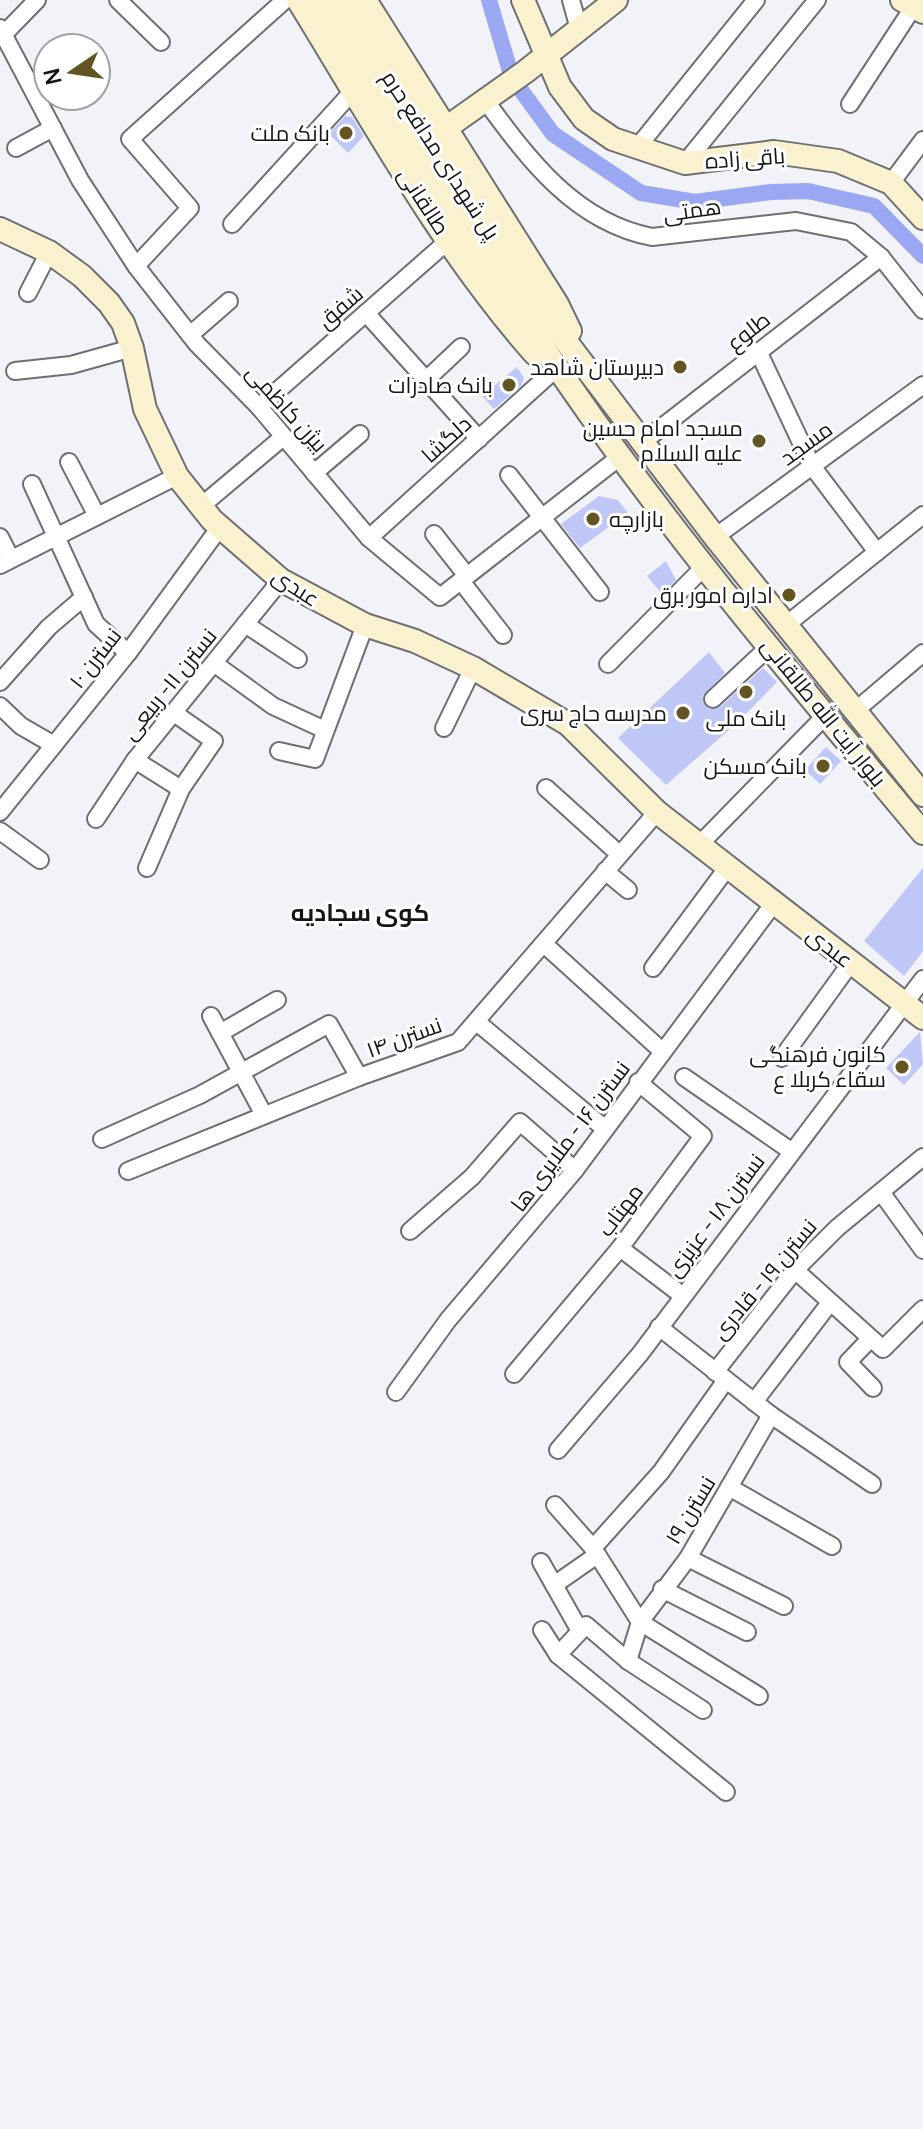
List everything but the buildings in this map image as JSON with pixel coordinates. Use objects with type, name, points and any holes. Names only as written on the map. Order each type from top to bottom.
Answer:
[{"type":"main road","name":"طالقانی","points":[[298,0],[449,240],[498,309],[551,373],[570,386]]},
{"type":"main road","name":"پل شهدای مدافع حرم","points":[[318,0],[534,315]]},
{"type":"main road","name":"پل شهدای مدافع حرم","points":[[341,0],[534,315]]},
{"type":"main road","points":[[365,0],[557,304],[587,368]]},
{"type":"main road","name":"باقی زاده","points":[[523,0],[544,57],[560,87],[584,119],[613,139],[685,163],[774,152],[838,161],[891,183],[923,218]]},
{"type":"main road","points":[[446,128],[525,72],[616,0]]},
{"type":"main road","name":"عبدی","points":[[0,230],[49,252],[82,276],[109,303],[123,323],[132,348],[145,409],[177,476],[200,507],[281,580],[365,625],[415,641],[473,668],[568,724],[657,812],[923,1018]]},
{"type":"main road","name":"بلوار آیت الله طالقانی","points":[[534,315],[587,368],[715,537],[923,795]]},
{"type":"main road","name":"بلوار آیت الله طالقانی","points":[[534,315],[570,386],[621,456],[923,833]]},
{"type":"street","points":[[2,31],[37,0]]},
{"type":"street","points":[[118,0],[161,42]]},
{"type":"street","points":[[136,266],[190,208],[130,139],[285,0]]},
{"type":"street","points":[[571,0],[579,29]]},
{"type":"street","points":[[636,149],[756,0]]},
{"type":"street","points":[[685,163],[817,0]]},
{"type":"street","points":[[850,104],[913,6]]},
{"type":"street","name":"بیژن کاظمی","points":[[2,31],[80,180],[136,266],[190,335],[259,407],[369,538],[440,597],[621,456]]},
{"type":"street","points":[[232,224],[354,90]]},
{"type":"street","name":"همتی","points":[[490,96],[527,157],[563,194],[603,220],[631,233],[670,237],[751,223],[796,221],[851,232],[881,257],[923,310]]},
{"type":"street","points":[[16,148],[53,128]]},
{"type":"street","points":[[891,183],[923,140]]},
{"type":"street","name":"شفق","points":[[259,407],[449,240]]},
{"type":"street","points":[[28,293],[49,252]]},
{"type":"street","name":"طلوع","points":[[644,441],[881,257]]},
{"type":"street","points":[[190,335],[229,301]]},
{"type":"street","points":[[366,313],[479,439]]},
{"type":"street","points":[[426,380],[461,347]]},
{"type":"street","points":[[15,371],[71,365],[132,348]]},
{"type":"street","points":[[758,351],[812,466],[877,552]]},
{"type":"street","name":"دلگشا","points":[[369,538],[551,373]]},
{"type":"street","name":"مسجد","points":[[715,537],[923,385]]},
{"type":"street","points":[[314,473],[360,434]]},
{"type":"street","points":[[200,507],[282,438]]},
{"type":"street","points":[[69,462],[97,516]]},
{"type":"street","points":[[509,475],[600,592]]},
{"type":"street","points":[[0,537],[5,562],[177,476]]},
{"type":"street","points":[[32,484],[96,624],[128,653]]},
{"type":"street","points":[[786,625],[923,515]]},
{"type":"street","name":"نسترن ۱۰","points":[[0,812],[128,653],[220,527]]},
{"type":"street","points":[[434,534],[503,635]]},
{"type":"street","points":[[608,664],[706,565]]},
{"type":"street","name":"نسترن ۱۱- ربیعی","points":[[96,819],[135,760],[281,580]]},
{"type":"street","points":[[0,682],[49,627],[84,597]]},
{"type":"street","points":[[245,624],[298,659]]},
{"type":"street","points":[[279,751],[315,759],[365,625]]},
{"type":"street","points":[[713,699],[771,645]]},
{"type":"street","points":[[855,711],[923,653]]},
{"type":"street","points":[[215,664],[273,706],[325,730]]},
{"type":"street","points":[[444,728],[473,668]]},
{"type":"street","points":[[0,706],[21,726],[54,745]]},
{"type":"street","points":[[147,868],[181,789],[214,741],[174,713]]},
{"type":"street","points":[[699,845],[826,715]]},
{"type":"street","points":[[135,760],[181,789]]},
{"type":"street","points":[[546,788],[619,854]]},
{"type":"street","name":"نسترن ۱۴","points":[[128,1171],[359,1077],[458,1042],[478,1023],[657,812]]},
{"type":"street","points":[[0,831],[40,860]]},
{"type":"street","points":[[653,968],[727,868]]},
{"type":"street","points":[[605,871],[628,890]]},
{"type":"street","name":"نسترن ۱۶ - ملایری ها","points":[[396,1392],[448,1320],[575,1170],[774,903]]},
{"type":"street","points":[[544,944],[662,1051]]},
{"type":"street","points":[[782,1058],[850,964]]},
{"type":"street","name":"نسترن ۱۸ - عزیزی","points":[[558,1450],[659,1327],[923,979]]},
{"type":"street","points":[[220,1033],[277,1000]]},
{"type":"street","points":[[211,1016],[264,1115]]},
{"type":"street","points":[[478,1023],[604,1128]]},
{"type":"street","points":[[102,1139],[200,1095],[329,1024],[359,1077]]},
{"type":"street","points":[[684,1077],[791,1151]]},
{"type":"street","name":"مهتاب","points":[[514,1374],[620,1248],[703,1136],[638,1082]]},
{"type":"street","points":[[410,1231],[472,1177],[520,1122],[575,1170]]},
{"type":"street","name":"نسترن ۱۹ - قادری","points":[[554,1585],[595,1551],[661,1472],[721,1376],[795,1270],[923,1157]]},
{"type":"street","points":[[881,1192],[923,1250]]},
{"type":"street","points":[[620,1248],[683,1296]]},
{"type":"street","points":[[795,1270],[876,1344]]},
{"type":"street","points":[[754,1402],[829,1304]]},
{"type":"street","points":[[873,1388],[848,1362],[923,1309]]},
{"type":"street","points":[[659,1327],[771,1415],[872,1484]]},
{"type":"street","name":"نسترن ۱۹","points":[[628,1661],[640,1622],[688,1558],[771,1415]]},
{"type":"street","points":[[729,1487],[832,1546]]},
{"type":"street","points":[[555,1505],[595,1551],[640,1622],[759,1696]]},
{"type":"street","points":[[688,1558],[784,1606]]},
{"type":"street","points":[[541,1562],[580,1631]]},
{"type":"street","points":[[662,1589],[747,1632]]},
{"type":"street","name":"نسترن ۱۹","points":[[607,1642],[640,1622]]},
{"type":"street","points":[[558,1655],[586,1625],[628,1661],[703,1710]]},
{"type":"street","points":[[542,1630],[558,1655],[726,1792]]},
{"type":"waterway","points":[[489,0],[512,78],[553,134],[641,193],[695,202],[771,192],[808,191],[874,206],[923,256]]},
{"type":"place","name":"بانک ملت","points":[[346,133]]},
{"type":"place","name":"دبیرستان شاهد","points":[[680,367]]},
{"type":"place","name":"بانک صادرات","points":[[509,385]]},
{"type":"place","name":"مسجد امام حسین علیه السلام","points":[[759,441]]},
{"type":"place","name":"بازارچه","points":[[593,519]]},
{"type":"place","name":"اداره امور برق","points":[[789,595]]},
{"type":"place","name":"بانک ملی","points":[[746,692]]},
{"type":"place","name":"مدرسه حاج سری","points":[[683,713]]},
{"type":"place","name":"بانک مسکن","points":[[823,766]]},
{"type":"place","name":"کانون فرهنگی سقاء کربلا ع","points":[[902,1067]]},
{"type":"district","name":"کوی سجادیه","points":[[360,911]]}]
